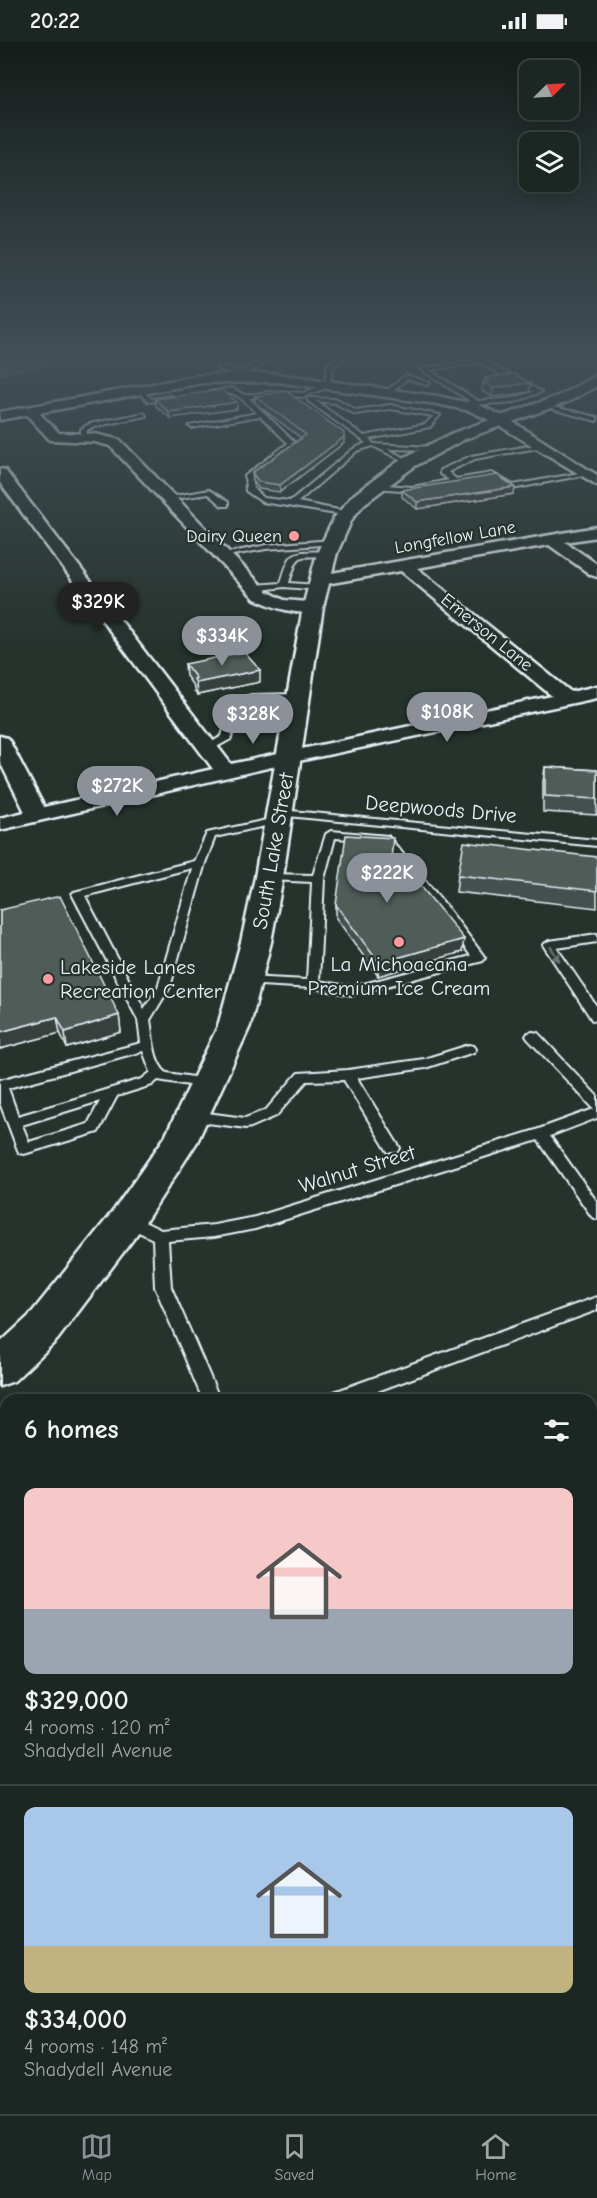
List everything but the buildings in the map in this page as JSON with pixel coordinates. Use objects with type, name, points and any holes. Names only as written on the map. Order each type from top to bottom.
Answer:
[{"type":"main road","name":"South Lake Street","points":[[0,1369],[144,1228],[180,1142],[234,1026],[269,878],[317,592],[329,548],[346,514],[358,500],[409,462],[424,454]]},
{"type":"street","name":"Longfellow Lane","points":[[125,454],[254,588],[269,600],[281,604],[405,566],[597,532]]},
{"type":"street","points":[[553,454],[591,477]]},
{"type":"street","points":[[0,473],[225,771]]},
{"type":"street","points":[[552,540],[597,572]]},
{"type":"street","name":"Emerson Lane","points":[[405,566],[568,699]]},
{"type":"street","points":[[0,824],[225,771],[597,692]]},
{"type":"street","points":[[0,742],[37,815]]},
{"type":"lane","points":[[279,454],[248,478],[249,489],[262,500],[292,503],[346,514]]},
{"type":"lane","points":[[292,503],[351,454]]},
{"type":"lane","points":[[392,454],[409,462]]},
{"type":"lane","points":[[455,481],[443,472],[473,458],[497,454]]},
{"type":"lane","points":[[376,486],[412,489],[492,475],[512,487],[591,477]]},
{"type":"lane","points":[[167,498],[209,492],[225,504]]},
{"type":"lane","points":[[222,555],[266,547],[329,548]]},
{"type":"lane","points":[[284,585],[292,559],[298,555],[329,548]]},
{"type":"lane","points":[[254,588],[284,585],[317,592]]},
{"type":"lane","points":[[207,748],[227,737],[236,702],[252,698],[299,697]]},
{"type":"lane","name":"Deepwoods Drive","points":[[199,862],[211,835],[280,817],[361,821],[597,843]]},
{"type":"lane","points":[[359,836],[361,821]]},
{"type":"lane","points":[[246,981],[313,984],[352,991],[479,958],[439,904],[384,838],[332,834],[318,879],[313,984]]},
{"type":"lane","points":[[144,1020],[164,987],[199,862]]},
{"type":"lane","points":[[199,862],[78,894],[144,1020],[151,1059],[158,1073],[164,1077],[208,1083]]},
{"type":"lane","points":[[269,878],[318,879]]},
{"type":"lane","points":[[597,938],[549,945],[597,1017]]},
{"type":"lane","points":[[533,1036],[597,1105]]},
{"type":"lane","points":[[112,1092],[93,1128],[24,1149],[0,1085],[149,1045]]},
{"type":"lane","points":[[192,1116],[246,1123],[271,1113],[303,1076],[348,1075],[425,1063],[469,1049]]},
{"type":"lane","points":[[14,1122],[147,1082],[158,1073]]},
{"type":"lane","points":[[348,1075],[393,1148]]},
{"type":"lane","name":"Walnut Street","points":[[144,1228],[214,1231],[255,1223],[541,1134],[597,1113]]},
{"type":"lane","points":[[541,1134],[597,1213]]},
{"type":"lane","points":[[144,1228],[163,1287],[209,1394]]},
{"type":"lane","points":[[348,1394],[597,1303]]},
{"type":"place","name":"Dairy Queen","points":[[294,536]]},
{"type":"place","name":"La Michoacana Premium Ice Cream","points":[[399,942]]},
{"type":"place","name":"Lakeside Lanes Recreation Center","points":[[48,979]]}]
